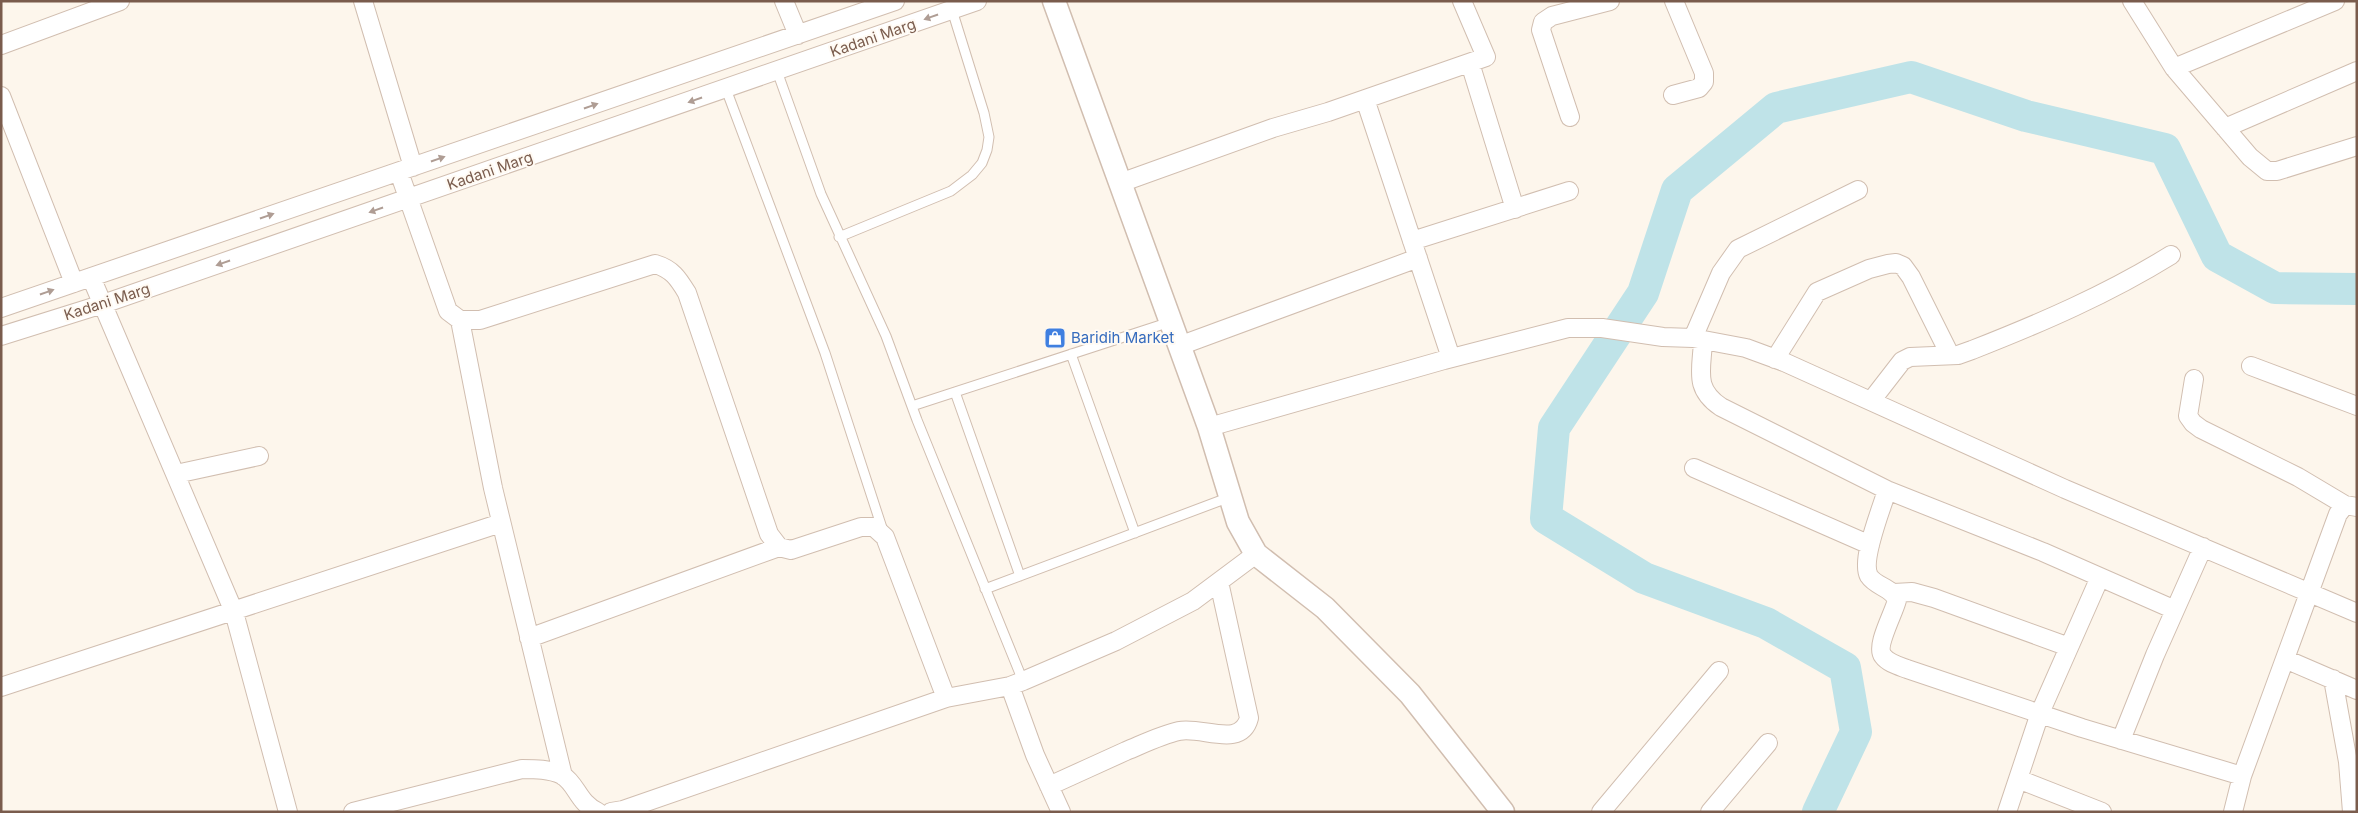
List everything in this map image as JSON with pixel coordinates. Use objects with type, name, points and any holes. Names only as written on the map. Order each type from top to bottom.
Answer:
[{"type":"street","points":[[1,45],[120,1]]},
{"type":"street","points":[[363,1],[406,169],[409,199],[448,311],[460,320],[480,320],[655,264],[668,268],[679,278],[687,293],[769,534],[778,547]]},
{"type":"street","points":[[784,1],[798,35]]},
{"type":"street","name":"Kadani Marg","points":[[1,308],[896,1]]},
{"type":"street","name":"Kadani Marg","points":[[1,336],[103,304],[409,199],[977,1]]},
{"type":"street","points":[[1054,1],[1208,427],[1238,522],[1256,554],[1325,608],[1410,694],[1504,812]]},
{"type":"street","points":[[1120,183],[1273,128],[1486,58],[1462,1]]},
{"type":"street","points":[[1570,117],[1541,30],[1543,22],[1552,16],[1610,1]]},
{"type":"street","points":[[1673,95],[1699,88],[1704,82],[1701,65],[1674,1]]},
{"type":"street","points":[[2132,1],[2174,68],[2250,157],[2267,171],[2277,171],[2357,146]]},
{"type":"street","points":[[2174,68],[2334,1]]},
{"type":"street","points":[[1470,63],[1515,209]]},
{"type":"street","points":[[2225,128],[2357,71]]},
{"type":"street","points":[[1,96],[74,283]]},
{"type":"street","points":[[1365,99],[1451,358]]},
{"type":"street","points":[[1858,190],[1738,249],[1721,272],[1698,339],[1703,392],[1720,407],[1887,490],[2100,577],[2175,610]]},
{"type":"street","points":[[1412,241],[1569,191]]},
{"type":"street","points":[[1871,401],[1902,361],[1910,357],[1950,355],[1972,350],[2083,305],[2129,281],[2171,255]]},
{"type":"street","points":[[1179,346],[1418,258]]},
{"type":"street","points":[[1775,359],[1817,292],[1869,269],[1896,263],[1903,266],[1911,277],[1950,355]]},
{"type":"street","points":[[91,277],[234,612],[288,812]]},
{"type":"street","points":[[460,320],[501,523],[563,776],[592,810]]},
{"type":"street","points":[[1208,427],[1451,358],[1568,328],[1602,328],[1663,337],[1698,339],[1746,348],[1775,359],[2066,489],[2357,613]]},
{"type":"street","points":[[2251,366],[2357,406]]},
{"type":"street","points":[[2194,379],[2188,416],[2193,423],[2201,429],[2320,488],[2351,506],[2338,514],[2242,776],[2233,812]]},
{"type":"street","points":[[176,474],[259,456]]},
{"type":"street","points":[[1694,468],[1870,545]]},
{"type":"street","points":[[1887,490],[1870,545],[1866,567],[1870,577],[1894,593],[1897,600],[1880,646],[1882,655],[1891,662],[1907,668],[2040,713],[2121,740],[2242,776]]},
{"type":"street","points":[[1,687],[501,523]]},
{"type":"street","points":[[529,638],[778,547],[791,550],[861,527],[874,527],[885,537],[946,698]]},
{"type":"street","points":[[2121,740],[2203,547]]},
{"type":"street","points":[[611,812],[623,810],[946,698],[1016,684],[1116,641],[1193,601],[1256,554]]},
{"type":"street","points":[[2008,812],[2040,713],[2100,577]]},
{"type":"street","points":[[1049,786],[1156,738],[1179,731],[1193,729],[1232,735],[1242,732],[1249,718],[1219,582]]},
{"type":"street","points":[[1894,593],[1912,592],[1934,598],[2069,647]]},
{"type":"street","points":[[2285,659],[2357,690]]},
{"type":"street","points":[[1601,812],[1719,671]]},
{"type":"street","points":[[2333,680],[2348,762],[2352,812]]},
{"type":"street","points":[[1016,684],[1035,755],[1062,812]]},
{"type":"street","points":[[1710,812],[1768,743]]},
{"type":"street","points":[[353,812],[522,769],[543,769],[563,776]]},
{"type":"street","points":[[2018,779],[2102,812]]},
{"type":"lane","points":[[839,237],[951,191],[972,175],[982,163],[988,150],[987,129],[952,10]]},
{"type":"lane","points":[[777,71],[820,194],[886,336],[985,589],[1016,684]]},
{"type":"lane","points":[[726,89],[825,353],[885,537]]},
{"type":"lane","points":[[912,406],[1170,322]]},
{"type":"lane","points":[[1071,354],[1135,533]]},
{"type":"lane","points":[[955,392],[1020,576]]},
{"type":"lane","points":[[985,589],[1230,497]]},
{"type":"waterway","points":[[1818,812],[1856,732],[1845,668],[1766,623],[1644,578],[1546,518],[1554,428],[1643,293],[1677,190],[1776,108],[1911,77],[2026,116],[2165,149],[2217,256],[2275,288],[2357,289]]},
{"type":"place","name":"Baridih Market","points":[[1055,338]]}]
